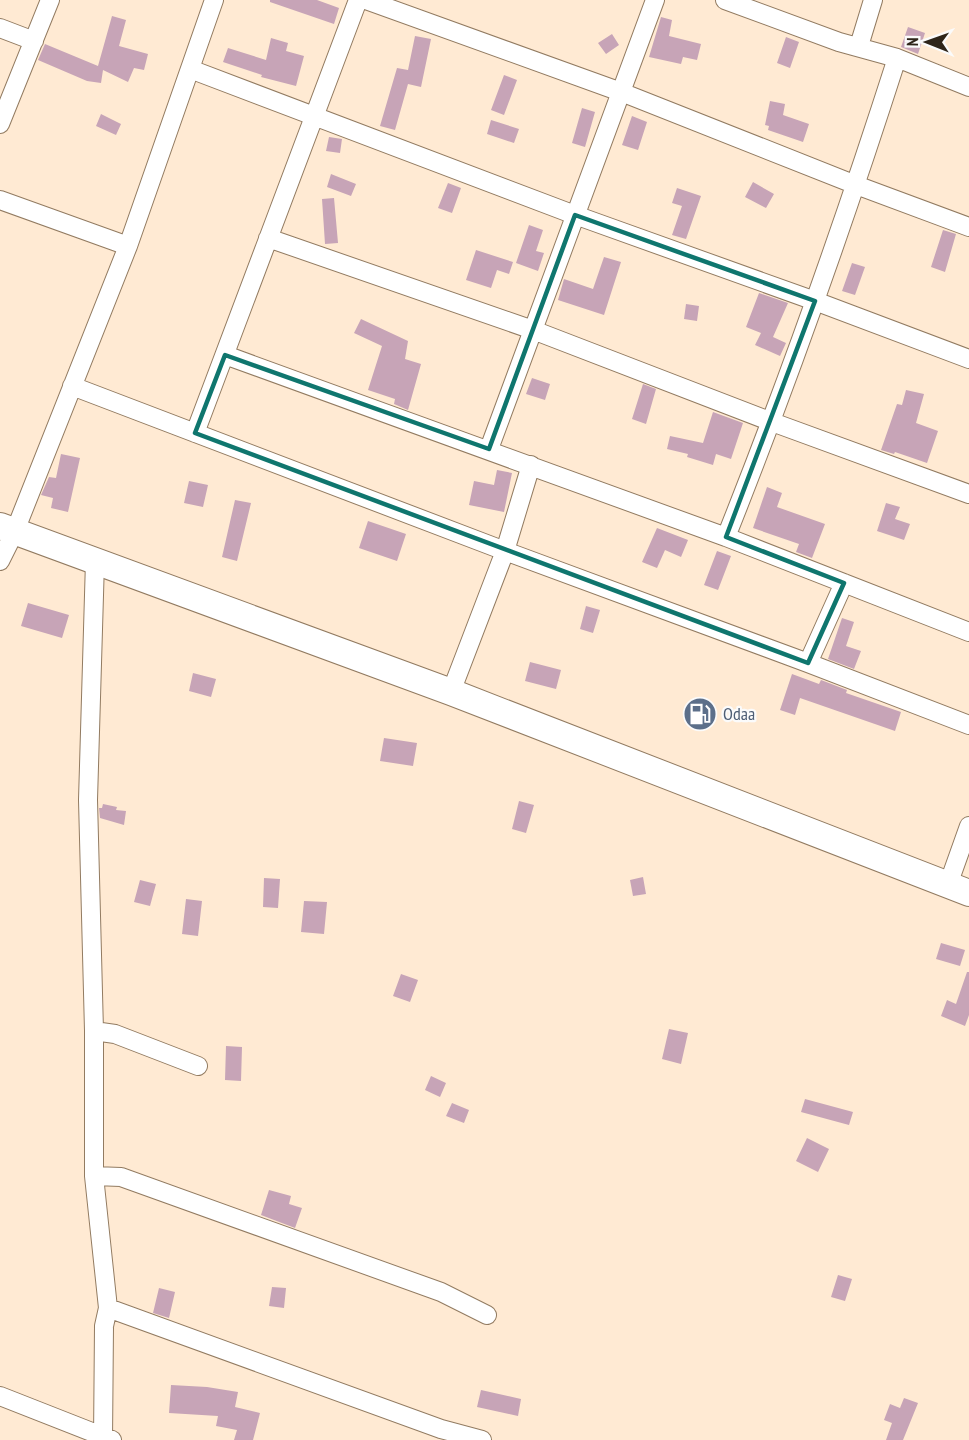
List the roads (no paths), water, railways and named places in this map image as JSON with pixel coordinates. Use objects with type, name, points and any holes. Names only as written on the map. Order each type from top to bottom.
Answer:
[{"type":"main road","points":[[8,528],[451,692],[958,889]]},
{"type":"street","points":[[0,124],[50,0]]},
{"type":"street","points":[[0,561],[8,528],[72,386],[128,246],[214,0]]},
{"type":"street","points":[[195,433],[358,0]]},
{"type":"street","points":[[366,0],[621,92],[969,227]]},
{"type":"street","points":[[489,449],[655,0]]},
{"type":"street","points":[[725,0],[839,42],[897,58],[969,87]]},
{"type":"street","points":[[859,46],[873,0]]},
{"type":"street","points":[[0,28],[34,41]]},
{"type":"street","points":[[726,537],[772,422],[816,301],[897,58]]},
{"type":"street","points":[[190,69],[575,215],[816,301],[969,359]]},
{"type":"street","points":[[0,200],[128,246]]},
{"type":"street","points":[[268,238],[533,330],[772,422],[969,494]]},
{"type":"street","points":[[225,355],[726,537],[969,632]]},
{"type":"street","points":[[72,386],[969,725]]},
{"type":"street","points":[[451,692],[505,551],[531,465]]},
{"type":"street","points":[[0,1396],[106,1439],[104,1326],[108,1308],[94,1176],[94,1031],[88,800],[94,561]]},
{"type":"street","points":[[808,663],[844,583]]},
{"type":"street","points":[[958,889],[969,826]]},
{"type":"street","points":[[94,1031],[115,1034],[198,1066]]},
{"type":"street","points":[[94,1176],[121,1177],[441,1292],[487,1316]]},
{"type":"street","points":[[108,1308],[430,1425],[482,1440]]},
{"type":"place","name":"Odaa","points":[[700,714]]}]
